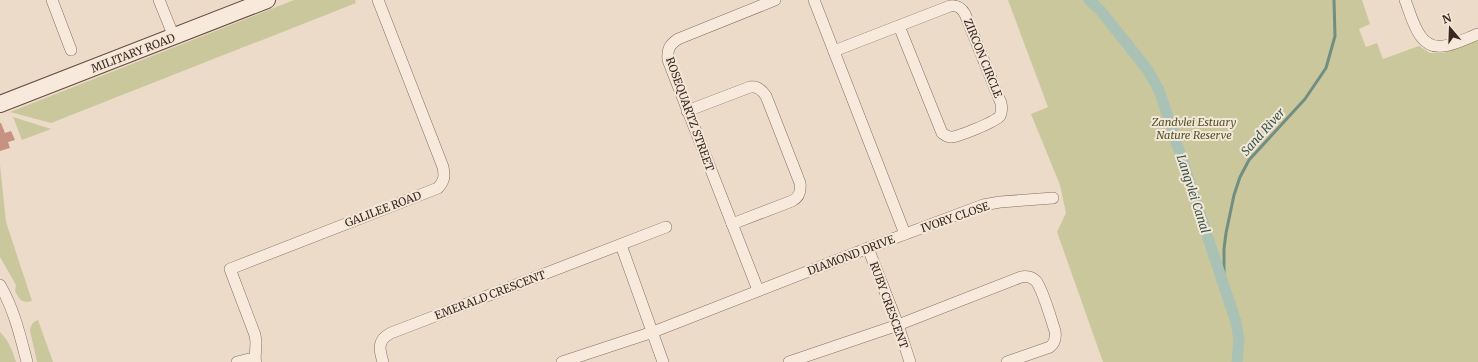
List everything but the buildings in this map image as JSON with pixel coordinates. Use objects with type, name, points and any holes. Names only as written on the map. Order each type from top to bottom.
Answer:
[{"type":"main road","name":"MILITARY ROAD","points":[[0,104],[267,0]]},
{"type":"street","points":[[52,0],[72,50]]},
{"type":"street","points":[[159,0],[174,37]]},
{"type":"street","name":"GALILEE ROAD","points":[[255,362],[255,336],[230,269],[438,188],[443,182],[445,175],[443,167],[378,0]]},
{"type":"street","name":"ROSEQUARTZ STREET","points":[[758,290],[668,60],[668,48],[678,39],[775,0]]},
{"type":"street","name":"DIAMOND DRIVE","points":[[562,362],[653,332],[905,234],[814,0]]},
{"type":"street","points":[[1405,0],[1418,33],[1426,42],[1432,45],[1439,47],[1448,45],[1478,34]]},
{"type":"street","name":"ZIRCON CIRCLE","points":[[834,50],[950,6],[961,8],[968,19],[1001,103],[1001,112],[997,119],[956,136],[948,137],[942,133],[899,26]]},
{"type":"street","points":[[687,111],[750,87],[762,90],[766,96],[800,183],[800,193],[798,197],[792,201],[732,224]]},
{"type":"street","name":"IVORY CLOSE","points":[[905,234],[983,205],[1000,202],[1053,198]]},
{"type":"street","name":"EMERALD CRESCENT","points":[[383,362],[380,342],[384,337],[391,333],[666,227]]},
{"type":"street","points":[[621,245],[663,362]]},
{"type":"street","name":"RUBY CRESCENT","points":[[868,248],[898,325],[910,362]]},
{"type":"street","points":[[789,362],[898,325],[1021,277],[1031,278],[1034,279],[1039,286],[1055,331],[1055,341],[1052,346],[1048,348],[1007,362]]},
{"type":"street","points":[[0,285],[16,318],[27,362]]},
{"type":"street","points":[[236,362],[249,360],[255,362]]},
{"type":"green space","points":[[294,0],[355,0],[356,3],[51,123],[10,112]]},
{"type":"green space","name":"Zandvlei Estuary Nature Reserve","points":[[1008,0],[1362,0],[1370,24],[1359,29],[1366,47],[1377,43],[1383,59],[1419,46],[1430,53],[1443,53],[1478,40],[1478,362],[1103,362],[1057,232],[1066,213],[1060,185],[1031,114],[1048,107]]},
{"type":"green space","points":[[13,117],[51,129],[22,140]]},
{"type":"green space","points":[[0,165],[6,222],[32,301],[22,301],[19,298],[15,291],[16,285],[0,257]]},
{"type":"green space","points":[[38,320],[53,362],[37,362],[30,331],[32,324]]},
{"type":"green space","points":[[0,332],[8,342],[16,362],[0,362]]},
{"type":"waterway","name":"Langvlei Canal","points":[[1089,0],[1100,10],[1147,69],[1159,90],[1236,322],[1239,340],[1237,362]]},
{"type":"waterway","name":"Sand River","points":[[1224,285],[1224,249],[1226,233],[1234,195],[1240,177],[1249,160],[1305,99],[1326,68],[1335,36],[1334,0]]}]
